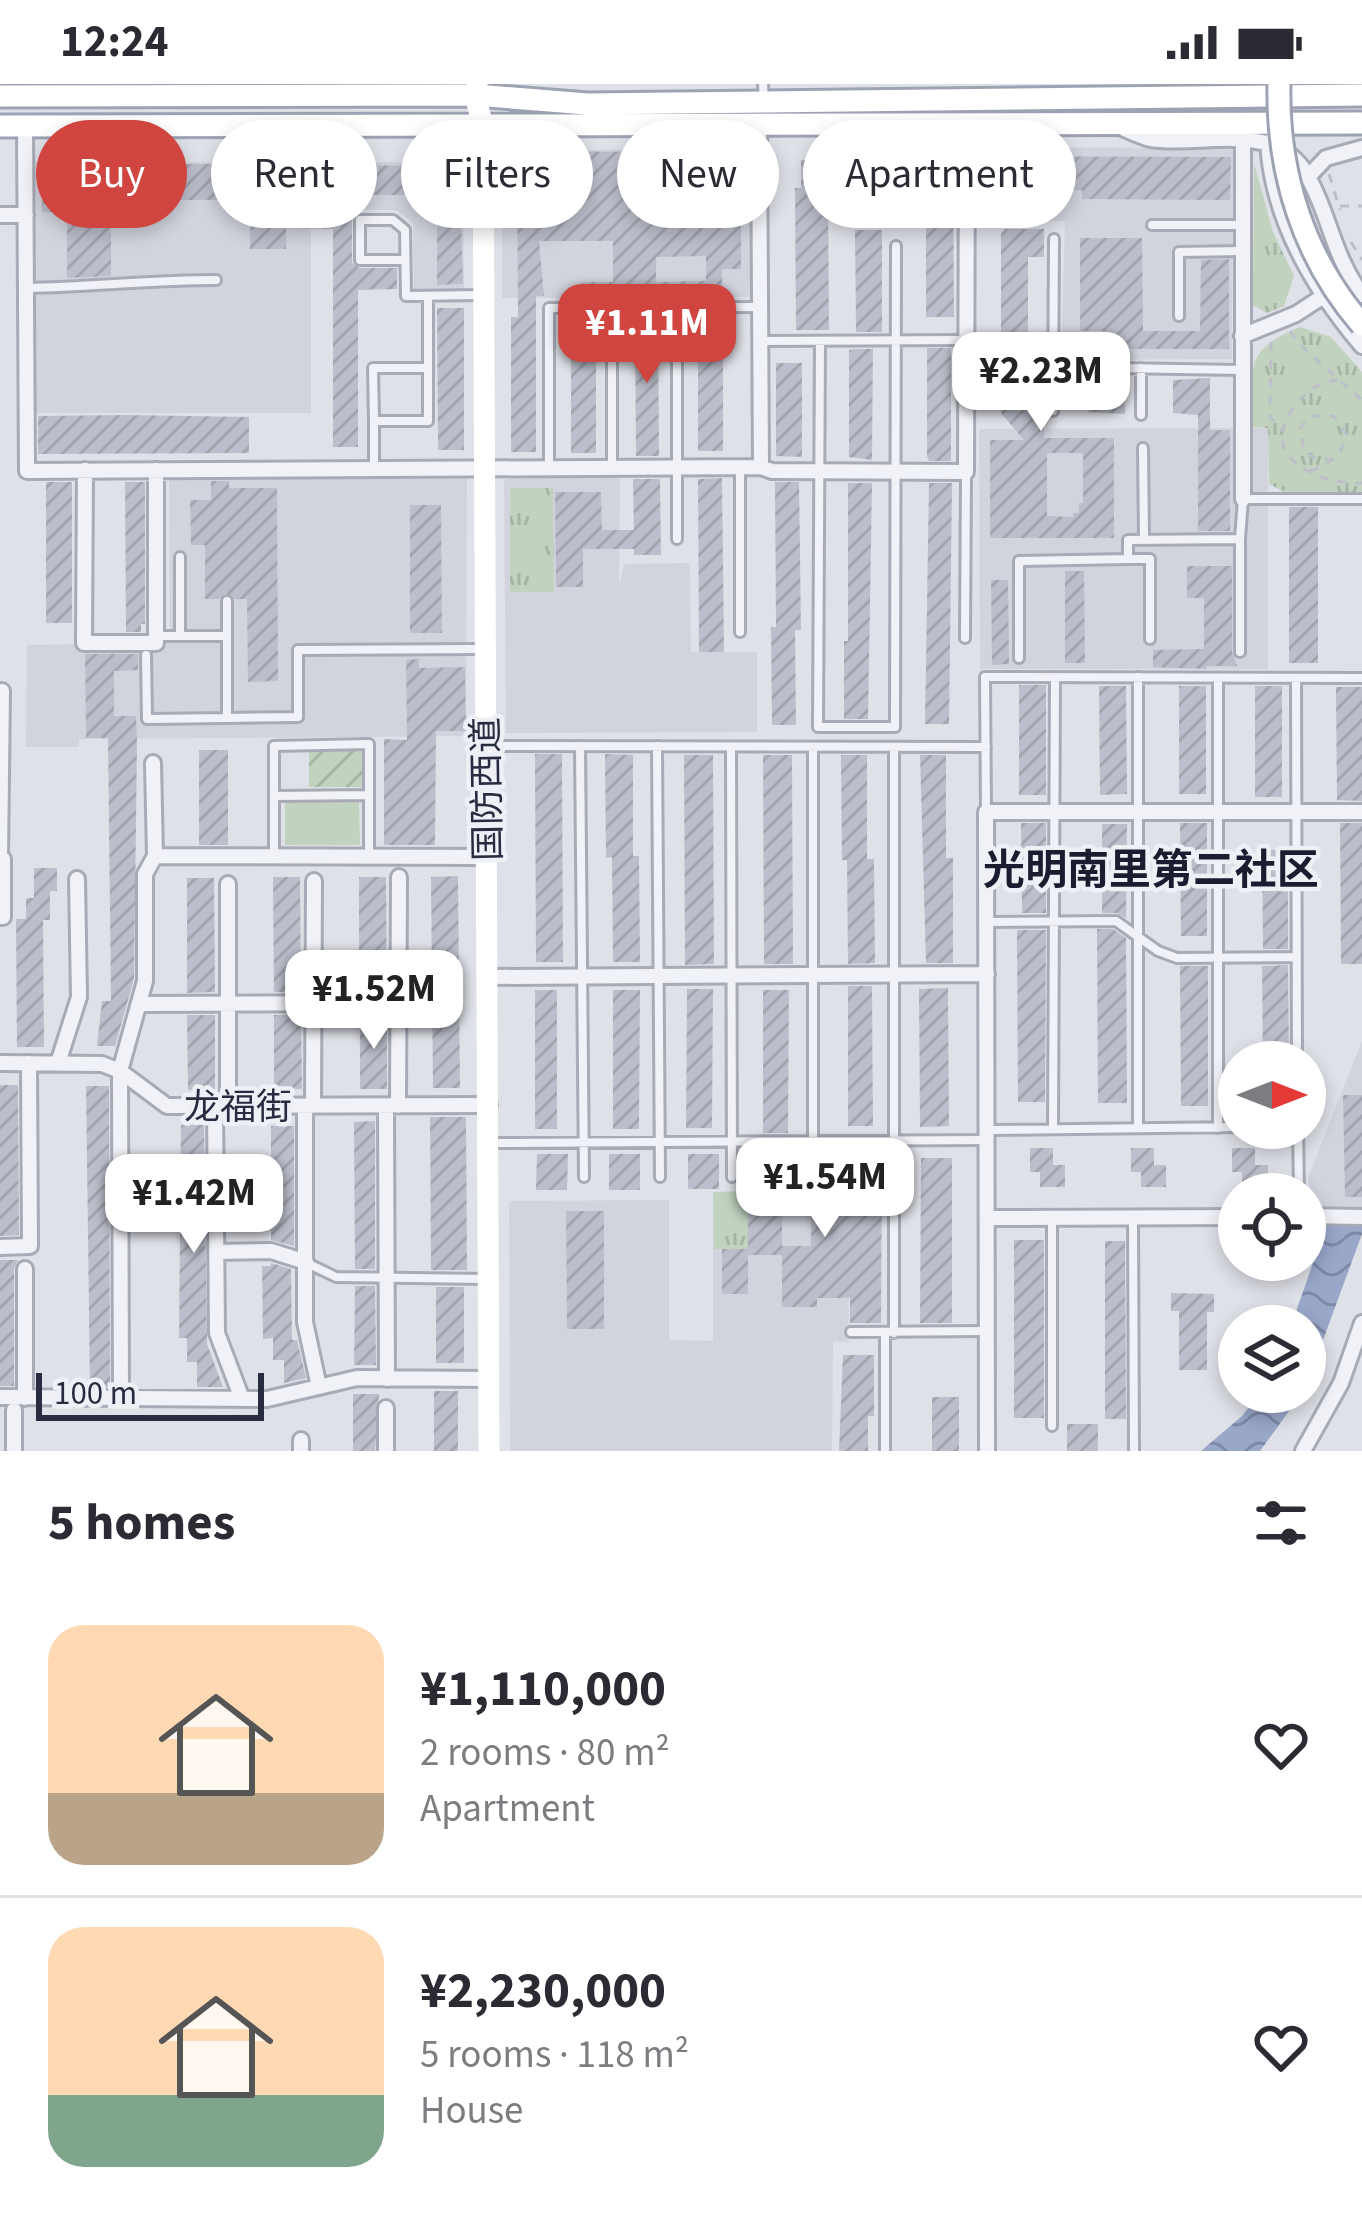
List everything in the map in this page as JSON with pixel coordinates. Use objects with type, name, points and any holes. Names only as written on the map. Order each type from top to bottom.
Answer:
[{"type":"main road","points":[[1269,87],[1296,210],[1324,272],[1362,325]]},
{"type":"main road","points":[[556,120],[762,103],[807,93],[1269,87],[1362,95]]},
{"type":"main road","points":[[0,96],[103,89],[486,90],[587,104],[620,94],[936,120]]},
{"type":"main road","name":"国防西道","points":[[484,120],[486,90]]},
{"type":"main road","points":[[1076,124],[1270,134],[1362,123]]},
{"type":"main road","points":[[0,127],[401,126]]},
{"type":"main road","name":"国防西道","points":[[483,228],[488,1451]]},
{"type":"street","points":[[569,84],[587,104]]},
{"type":"street","points":[[1112,124],[1150,139],[1270,134],[1303,89]]},
{"type":"street","points":[[761,467],[762,103]]},
{"type":"street","points":[[25,126],[27,471],[761,467],[772,471],[966,472],[967,228]]},
{"type":"street","points":[[1270,134],[1308,177],[1330,238],[1362,295]]},
{"type":"street","points":[[1270,134],[1289,231],[1322,297],[1362,346]]},
{"type":"street","points":[[1243,138],[1243,500]]},
{"type":"street","points":[[1308,177],[1326,158],[1362,148]]},
{"type":"street","points":[[0,215],[26,215]]},
{"type":"street","points":[[1242,336],[1296,314],[1322,297]]},
{"type":"street","points":[[85,470],[84,643],[156,643],[155,470]]},
{"type":"street","points":[[0,917],[2,691]]},
{"type":"street","points":[[121,1398],[120,1071],[146,981],[145,874],[155,856],[153,763]]},
{"type":"street","points":[[987,1451],[986,812],[1362,812]]},
{"type":"street","points":[[155,856],[486,857]]},
{"type":"street","points":[[387,1378],[399,877]]},
{"type":"street","points":[[58,1063],[79,997],[77,879]]},
{"type":"street","points":[[314,881],[305,1322],[319,1387]]},
{"type":"street","points":[[228,884],[217,1333],[242,1399]]},
{"type":"street","points":[[488,977],[987,974]]},
{"type":"street","points":[[140,1004],[399,1003]]},
{"type":"street","name":"龙福街","points":[[0,1063],[101,1064],[120,1071],[167,1106],[489,1105]]},
{"type":"street","points":[[0,1246],[30,1246],[28,1063]]},
{"type":"street","points":[[988,1217],[1218,1216]]},
{"type":"street","points":[[1326,1216],[1362,1217]]},
{"type":"street","points":[[216,1252],[271,1251],[306,1262]]},
{"type":"street","points":[[25,1269],[25,1397]]},
{"type":"street","points":[[1303,1451],[1341,1383],[1362,1323]]},
{"type":"street","points":[[0,1397],[280,1398],[357,1378],[488,1379]]},
{"type":"street","points":[[386,1408],[386,1451]]},
{"type":"street","points":[[14,1410],[14,1451]]},
{"type":"lane","points":[[405,260],[360,260],[360,220],[393,220],[405,230],[406,296],[483,295]]},
{"type":"lane","points":[[1153,225],[1243,225]]},
{"type":"lane","points":[[1053,411],[1054,239]]},
{"type":"lane","points":[[820,341],[818,727],[895,728],[896,246]]},
{"type":"lane","points":[[1180,316],[1179,252],[1243,251]]},
{"type":"lane","points":[[26,288],[107,287],[129,280],[216,280]]},
{"type":"lane","points":[[374,421],[428,421],[428,296]]},
{"type":"lane","points":[[677,307],[677,539]]},
{"type":"lane","points":[[549,468],[549,308],[760,307]]},
{"type":"lane","points":[[612,308],[612,468]]},
{"type":"lane","points":[[760,341],[967,340]]},
{"type":"lane","points":[[1053,367],[1243,370]]},
{"type":"lane","points":[[374,469],[373,368],[428,368]]},
{"type":"lane","points":[[1141,368],[1141,415]]},
{"type":"lane","points":[[1143,448],[1144,539]]},
{"type":"lane","points":[[740,467],[740,632]]},
{"type":"lane","points":[[965,638],[966,472]]},
{"type":"lane","points":[[1240,652],[1243,500],[1362,500]]},
{"type":"lane","points":[[1128,559],[1128,540],[1240,539]]},
{"type":"lane","points":[[179,557],[179,637]]},
{"type":"lane","points":[[1019,658],[1019,561],[1150,559],[1150,639]]},
{"type":"lane","points":[[227,601],[227,718]]},
{"type":"lane","points":[[157,636],[227,637]]},
{"type":"lane","points":[[146,655],[147,719],[298,718],[298,650],[484,649]]},
{"type":"lane","points":[[986,812],[986,677],[1362,678]]},
{"type":"lane","points":[[1052,1129],[1055,677]]},
{"type":"lane","points":[[1138,677],[1138,1128]]},
{"type":"lane","points":[[1218,678],[1218,1041]]},
{"type":"lane","points":[[1296,678],[1297,1041]]},
{"type":"lane","points":[[274,856],[274,746],[369,744],[369,856]]},
{"type":"lane","points":[[485,746],[986,747]]},
{"type":"lane","points":[[580,746],[584,1177]]},
{"type":"lane","points":[[657,746],[660,1177]]},
{"type":"lane","points":[[731,747],[732,1177]]},
{"type":"lane","points":[[813,747],[813,1177]]},
{"type":"lane","points":[[885,1451],[893,1141],[893,747]]},
{"type":"lane","points":[[274,796],[369,795]]},
{"type":"lane","points":[[987,922],[1116,921],[1177,958],[1297,957]]},
{"type":"lane","points":[[489,1143],[893,1141],[1052,1129],[1218,1128]]},
{"type":"lane","points":[[1052,1217],[1052,1426]]},
{"type":"lane","points":[[1133,1217],[1134,1451]]},
{"type":"lane","points":[[306,1262],[336,1277],[489,1279]]},
{"type":"lane","points":[[850,1332],[988,1331]]},
{"type":"path","points":[[1328,168],[1362,260]]},
{"type":"path","points":[[1339,206],[1362,206]]},
{"type":"path","points":[[1288,328],[1298,344],[1362,400]]},
{"type":"path","points":[[1272,333],[1270,417],[1282,431]]},
{"type":"path","points":[[1338,380],[1317,385],[1290,412],[1282,431],[1283,448],[1290,460],[1327,481],[1362,483]]},
{"type":"path","points":[[1308,471],[1334,459],[1345,442],[1344,427],[1327,412],[1311,416],[1299,436],[1304,451],[1316,459],[1334,459]]},
{"type":"shaded area","points":[[1076,147],[1233,148],[1232,359],[1061,360],[1065,228],[1076,228]]},
{"type":"shaded area","points":[[593,150],[617,150],[617,228],[760,228],[760,297],[502,298],[502,228],[593,228]]},
{"type":"shaded area","points":[[31,162],[36,162],[36,228],[187,228],[187,162],[211,162],[211,228],[311,228],[311,413],[31,413]]},
{"type":"shaded area","points":[[377,162],[401,162],[401,214],[377,210]]},
{"type":"shaded area","points":[[413,228],[463,228],[464,289],[414,289]]},
{"type":"shaded area","points":[[1268,428],[1268,669],[980,669],[979,429]]},
{"type":"shaded area","points":[[169,476],[467,476],[466,736],[79,739],[79,747],[26,747],[27,645],[170,643]]},
{"type":"shaded area","points":[[620,477],[619,587],[624,564],[690,563],[691,652],[757,652],[757,732],[506,733],[504,479]]},
{"type":"shaded area","points":[[1362,1041],[1362,1211],[1326,1210],[1326,1173],[1310,1173],[1319,1149],[1326,1149],[1326,1132]]},
{"type":"shaded area","points":[[848,1191],[849,1342],[833,1341],[832,1451],[510,1451],[509,1201],[669,1200],[669,1340],[713,1341],[713,1192]]},
{"type":"green space","points":[[1254,163],[1273,232],[1294,276],[1284,306],[1267,313],[1253,305]]},
{"type":"green space","points":[[1300,327],[1331,337],[1362,372],[1362,493],[1286,493],[1269,484],[1268,428],[1253,427],[1254,365],[1267,345]]},
{"type":"green space","points":[[510,488],[553,488],[554,592],[510,592]]},
{"type":"green space","points":[[309,748],[362,748],[362,787],[309,787]]},
{"type":"green space","points":[[359,799],[360,845],[285,845],[285,800]]},
{"type":"green space","points":[[748,1191],[748,1249],[714,1249],[713,1192]]},
{"type":"water","points":[[1362,1222],[1362,1234],[1326,1332],[1326,1305],[1298,1305],[1307,1281],[1326,1281],[1327,1223]]},
{"type":"water","points":[[1288,1413],[1260,1451],[1201,1451],[1242,1416]]},
{"type":"building","points":[[593,152],[617,152],[617,228],[741,228],[741,269],[722,269],[722,299],[698,299],[698,295],[581,300],[581,282],[613,282],[613,241],[539,241],[544,296],[536,296],[536,452],[511,452],[511,317],[518,317],[517,228],[593,228]],"holes":[[[706,256],[706,281],[656,282],[656,257]]]},
{"type":"building","points":[[1076,156],[1231,157],[1230,200],[1082,199],[1082,190],[1076,190]]},
{"type":"building","points":[[803,160],[803,228],[828,228],[829,330],[796,330],[795,188],[801,188]]},
{"type":"building","points":[[187,164],[211,164],[211,200],[187,200]]},
{"type":"building","points":[[377,165],[401,166],[401,195],[377,195]]},
{"type":"building","points":[[67,228],[111,228],[111,276],[67,278]]},
{"type":"building","points":[[250,228],[286,228],[286,249],[250,249]]},
{"type":"building","points":[[286,228],[352,228],[352,263],[360,268],[397,268],[397,289],[358,290],[358,447],[333,447],[333,229]]},
{"type":"building","points":[[437,228],[461,228],[463,284],[437,285]]},
{"type":"building","points":[[926,228],[953,228],[954,317],[926,317]]},
{"type":"building","points":[[1005,229],[1044,229],[1044,257],[1028,257],[1028,389],[1044,389],[1044,438],[1114,438],[1114,538],[990,538],[990,440],[1024,440],[1001,413],[1001,234]],"holes":[[[1047,453],[1083,453],[1079,513],[1047,516]]]},
{"type":"building","points":[[855,230],[882,230],[882,332],[856,332]]},
{"type":"building","points":[[1080,238],[1142,238],[1143,331],[1200,331],[1201,260],[1229,259],[1229,349],[1103,349],[1103,331],[1080,331]]},
{"type":"building","points":[[437,308],[464,308],[464,450],[438,450]]},
{"type":"building","points":[[723,315],[723,451],[698,451],[698,316]]},
{"type":"building","points":[[596,316],[596,453],[571,453],[571,317]]},
{"type":"building","points":[[635,316],[658,316],[659,456],[636,456]]},
{"type":"building","points":[[927,348],[951,348],[951,461],[929,461],[927,456]]},
{"type":"building","points":[[873,349],[872,460],[849,457],[849,350]]},
{"type":"building","points":[[776,363],[802,363],[802,457],[776,456]]},
{"type":"building","points":[[1125,376],[1125,414],[1088,412],[1088,379]]},
{"type":"building","points":[[1210,378],[1210,430],[1230,430],[1230,531],[1198,531],[1198,415],[1173,413],[1173,380]]},
{"type":"building","points":[[38,416],[249,417],[249,453],[38,454]]},
{"type":"building","points":[[722,478],[724,652],[699,652],[698,479]]},
{"type":"building","points":[[633,479],[660,479],[661,555],[634,555],[634,549],[583,549],[583,587],[556,587],[555,492],[601,492],[602,530],[634,530]]},
{"type":"building","points":[[211,481],[229,481],[229,488],[277,488],[278,681],[248,682],[247,599],[226,593],[219,599],[205,599],[205,545],[191,545],[190,500],[211,500]]},
{"type":"building","points":[[46,482],[72,482],[72,623],[46,623]]},
{"type":"building","points":[[125,482],[145,482],[145,624],[141,632],[126,632]]},
{"type":"building","points":[[775,482],[799,482],[801,630],[795,630],[796,725],[772,725]]},
{"type":"building","points":[[848,483],[872,483],[868,719],[844,719]]},
{"type":"building","points":[[929,483],[952,483],[949,724],[925,724]]},
{"type":"building","points":[[410,505],[441,505],[442,633],[410,633]]},
{"type":"building","points":[[1289,507],[1318,507],[1318,663],[1289,663]]},
{"type":"building","points":[[1187,566],[1232,566],[1232,652],[1237,666],[1153,667],[1153,650],[1204,649],[1204,598],[1187,598]]},
{"type":"building","points":[[1065,571],[1084,571],[1085,663],[1065,663]]},
{"type":"building","points":[[991,580],[1008,580],[1009,664],[992,665]]},
{"type":"building","points":[[85,654],[138,654],[138,670],[114,671],[114,716],[136,716],[137,744],[134,979],[115,1046],[97,1046],[102,1001],[111,1001],[108,738],[86,738]]},
{"type":"building","points":[[419,659],[419,668],[465,667],[466,731],[436,731],[435,845],[384,845],[384,739],[407,740],[406,660]]},
{"type":"building","points":[[1019,685],[1046,685],[1046,795],[1019,795]]},
{"type":"building","points":[[1099,686],[1126,686],[1127,794],[1100,795]]},
{"type":"building","points":[[1179,686],[1206,686],[1206,794],[1179,794]]},
{"type":"building","points":[[1255,686],[1282,686],[1282,797],[1255,797]]},
{"type":"building","points":[[1336,687],[1362,687],[1362,801],[1337,800]]},
{"type":"building","points":[[199,750],[228,750],[228,845],[199,845]]},
{"type":"building","points":[[535,754],[562,754],[563,962],[536,962]]},
{"type":"building","points":[[605,754],[633,755],[640,962],[613,962]]},
{"type":"building","points":[[684,755],[713,755],[714,964],[685,965]]},
{"type":"building","points":[[763,755],[792,755],[793,964],[764,964]]},
{"type":"building","points":[[841,755],[867,755],[867,859],[874,859],[875,963],[848,964]]},
{"type":"building","points":[[920,755],[946,755],[953,963],[926,963]]},
{"type":"building","points":[[1021,823],[1046,823],[1046,913],[1022,913]]},
{"type":"building","points":[[1180,823],[1207,823],[1207,936],[1181,936]]},
{"type":"building","points":[[1340,823],[1362,823],[1362,964],[1341,964]]},
{"type":"building","points":[[1102,824],[1127,824],[1126,918],[1102,913]]},
{"type":"building","points":[[1262,850],[1288,850],[1288,949],[1263,949]]},
{"type":"building","points":[[34,868],[57,868],[57,891],[50,891],[50,920],[43,920],[44,1047],[17,1047],[16,919],[26,919],[26,898],[34,898]]},
{"type":"building","points":[[458,876],[460,1088],[433,1088],[431,877]]},
{"type":"building","points":[[273,877],[300,877],[301,992],[274,992]]},
{"type":"building","points":[[359,877],[386,877],[387,992],[359,992]]},
{"type":"building","points":[[187,878],[214,878],[215,992],[187,993]]},
{"type":"building","points":[[1097,929],[1113,929],[1126,938],[1127,1103],[1098,1103]]},
{"type":"building","points":[[1017,930],[1046,930],[1045,1102],[1018,1102]]},
{"type":"building","points":[[1288,965],[1289,1041],[1263,1041],[1262,966]]},
{"type":"building","points":[[1180,966],[1208,966],[1208,1106],[1181,1106]]},
{"type":"building","points":[[848,986],[872,986],[873,1126],[848,1126]]},
{"type":"building","points":[[948,988],[949,1126],[920,1127],[919,989]]},
{"type":"building","points":[[687,989],[713,989],[712,1128],[686,1128]]},
{"type":"building","points":[[535,990],[557,990],[557,1129],[535,1129]]},
{"type":"building","points":[[613,990],[640,990],[639,1129],[613,1129]]},
{"type":"building","points":[[763,990],[789,990],[788,1133],[763,1133]]},
{"type":"building","points":[[360,1014],[387,1014],[387,1089],[360,1089]]},
{"type":"building","points":[[187,1015],[215,1015],[215,1090],[188,1090]]},
{"type":"building","points":[[274,1015],[301,1015],[302,1089],[274,1089]]},
{"type":"building","points":[[0,1085],[18,1085],[19,1235],[0,1236]]},
{"type":"building","points":[[86,1086],[109,1086],[110,1387],[90,1386]]},
{"type":"building","points":[[1343,1095],[1362,1095],[1362,1197],[1345,1197]]},
{"type":"building","points":[[430,1117],[466,1117],[467,1270],[431,1270]]},
{"type":"building","points":[[375,1121],[375,1269],[355,1269],[354,1122]]},
{"type":"building","points":[[181,1125],[204,1125],[207,1344],[223,1387],[197,1387],[197,1362],[187,1362],[187,1338],[179,1338]]},
{"type":"building","points":[[271,1126],[294,1126],[294,1246],[271,1240]]},
{"type":"building","points":[[1030,1148],[1053,1148],[1053,1165],[1065,1165],[1065,1187],[1040,1187],[1040,1172],[1030,1172]]},
{"type":"building","points":[[1131,1148],[1154,1148],[1154,1165],[1166,1165],[1166,1187],[1141,1187],[1141,1172],[1131,1172]]},
{"type":"building","points":[[1232,1149],[1255,1149],[1255,1165],[1268,1165],[1268,1173],[1232,1172]]},
{"type":"building","points":[[763,1150],[794,1151],[794,1187],[782,1187],[782,1246],[811,1246],[811,1213],[850,1213],[850,1158],[882,1158],[881,1323],[850,1323],[850,1298],[817,1298],[817,1307],[782,1307],[782,1255],[748,1255],[748,1194],[762,1194]]},
{"type":"building","points":[[537,1154],[568,1154],[567,1190],[536,1190]]},
{"type":"building","points":[[609,1154],[640,1154],[640,1190],[609,1190]]},
{"type":"building","points":[[688,1154],[719,1154],[719,1189],[688,1189]]},
{"type":"building","points":[[921,1158],[952,1158],[952,1323],[920,1323]]},
{"type":"building","points":[[566,1211],[604,1211],[604,1329],[567,1329]]},
{"type":"building","points":[[1014,1240],[1044,1240],[1044,1418],[1014,1418]]},
{"type":"building","points":[[1105,1241],[1125,1241],[1126,1419],[1105,1419]]},
{"type":"building","points":[[722,1249],[748,1249],[748,1294],[722,1294]]},
{"type":"building","points":[[0,1260],[18,1260],[14,1269],[14,1386],[0,1386]]},
{"type":"building","points":[[271,1263],[291,1269],[292,1340],[297,1340],[306,1378],[284,1383],[284,1360],[273,1360],[273,1338],[263,1339],[262,1266]]},
{"type":"building","points":[[355,1286],[375,1286],[376,1365],[354,1365]]},
{"type":"building","points":[[436,1287],[464,1287],[464,1363],[436,1363]]},
{"type":"building","points":[[1171,1293],[1214,1294],[1214,1312],[1207,1312],[1207,1370],[1179,1370],[1179,1311],[1171,1311]]},
{"type":"building","points":[[843,1355],[874,1355],[874,1416],[868,1416],[868,1451],[839,1451]]},
{"type":"building","points":[[434,1391],[458,1391],[458,1451],[434,1451]]},
{"type":"building","points":[[353,1394],[379,1394],[375,1451],[353,1451]]},
{"type":"building","points":[[932,1397],[959,1397],[959,1451],[932,1451]]},
{"type":"building","points":[[1067,1424],[1098,1424],[1098,1451],[1067,1451]]},
{"type":"district","name":"光明南里第二社区","points":[[1151,869]]}]
